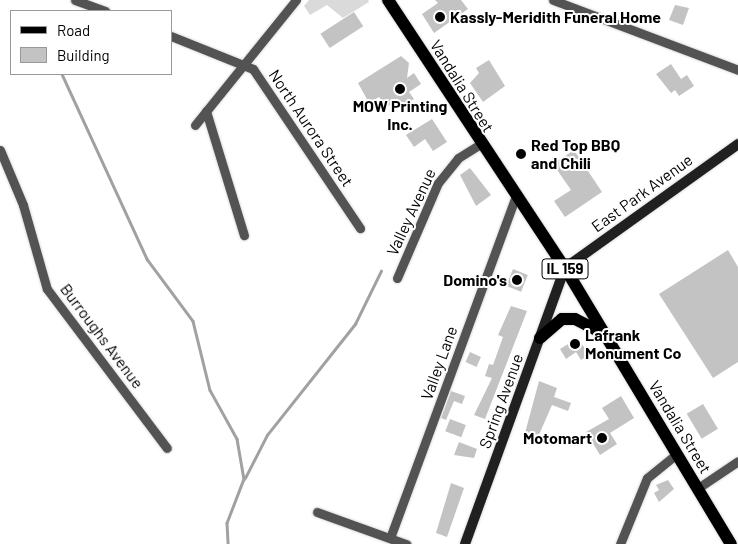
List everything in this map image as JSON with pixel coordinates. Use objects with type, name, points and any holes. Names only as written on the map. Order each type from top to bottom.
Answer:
[{"type":"main road","name":"Vandalia Street","points":[[388,0],[479,145],[565,268],[731,544]]},
{"type":"main road","points":[[540,338],[562,318],[590,325],[604,334]]},
{"type":"street","points":[[75,0],[102,10]]},
{"type":"street","points":[[195,125],[296,0]]},
{"type":"street","points":[[553,0],[738,70]]},
{"type":"street","name":"North Aurora Street","points":[[172,36],[244,63],[259,76],[360,228]]},
{"type":"street","points":[[206,111],[244,235]]},
{"type":"street","name":"East Park Avenue","points":[[565,268],[738,144]]},
{"type":"street","name":"Valley Avenue","points":[[397,278],[438,183],[458,158],[479,145]]},
{"type":"street","name":"Burroughs Avenue","points":[[0,150],[23,205],[47,289],[167,448]]},
{"type":"street","name":"Valley Lane","points":[[390,538],[515,199]]},
{"type":"street","name":"Spring Avenue","points":[[465,544],[565,268]]},
{"type":"street","points":[[620,544],[647,478],[677,454]]},
{"type":"street","points":[[698,488],[738,462]]},
{"type":"street","points":[[318,512],[406,544]]},
{"type":"shaded area","points":[[309,0],[368,0],[369,2],[343,18],[327,5],[310,15],[304,6]]},
{"type":"building","name":"Kassly-Meridith Funeral Home","points":[[435,0],[461,0],[468,9],[434,33],[422,14],[438,3]]},
{"type":"building","points":[[675,5],[689,8],[683,25],[669,20]]},
{"type":"building","points":[[354,12],[363,26],[330,48],[320,34]]},
{"type":"building","points":[[401,56],[409,63],[407,78],[414,73],[421,84],[409,92],[414,99],[396,110],[392,104],[386,107],[379,97],[369,103],[358,83]]},
{"type":"building","points":[[489,60],[505,86],[483,102],[470,83],[479,73],[476,68]]},
{"type":"building","points":[[671,64],[681,79],[687,75],[694,86],[679,96],[675,90],[671,93],[656,74]]},
{"type":"building","points":[[432,119],[447,142],[433,151],[425,139],[414,147],[406,135]]},
{"type":"building","points":[[574,150],[602,192],[565,217],[554,201],[571,190],[553,164]]},
{"type":"building","points":[[470,168],[491,195],[476,206],[460,175]]},
{"type":"building","points":[[728,250],[738,267],[738,362],[713,378],[659,294]]},
{"type":"building","points":[[513,269],[528,275],[521,292],[506,286]]},
{"type":"building","points":[[511,306],[527,311],[485,419],[474,415],[492,378],[485,376],[489,364],[493,365],[503,337],[498,335]]},
{"type":"building","name":"Lafrank Monument Co","points":[[578,338],[589,355],[581,360],[576,352],[566,359],[560,349]]},
{"type":"building","points":[[470,352],[481,357],[476,367],[466,362]]},
{"type":"building","points":[[539,381],[557,388],[554,397],[571,403],[568,411],[552,405],[538,437],[525,433]]},
{"type":"building","points":[[451,391],[465,396],[462,404],[454,401],[446,420],[441,418]]},
{"type":"building","points":[[621,396],[634,418],[610,433],[617,444],[600,455],[586,432],[609,419],[602,408]]},
{"type":"building","points":[[703,404],[718,429],[702,439],[687,414]]},
{"type":"building","points":[[450,419],[466,425],[461,437],[445,431]]},
{"type":"building","points":[[459,442],[477,449],[474,458],[454,455]]},
{"type":"building","points":[[668,480],[674,489],[659,502],[654,493],[659,490],[656,485]]},
{"type":"building","points":[[451,483],[464,488],[447,537],[436,533]]},
{"type":"waterway","points":[[62,75],[147,259],[193,321],[210,390],[237,439],[244,479],[227,523],[228,544]]},
{"type":"waterway","points":[[245,478],[267,435],[355,324],[381,271]]},
{"type":"place","name":"Kassly-Meridith Funeral Home","points":[[440,17]]},
{"type":"place","name":"MOW Printing Inc.","points":[[400,89]]},
{"type":"place","name":"Red Top BBQ and Chili","points":[[521,154]]},
{"type":"place","name":"Domino's","points":[[517,280]]},
{"type":"place","name":"Lafrank Monument Co","points":[[575,344]]},
{"type":"place","name":"Motomart","points":[[602,438]]}]
